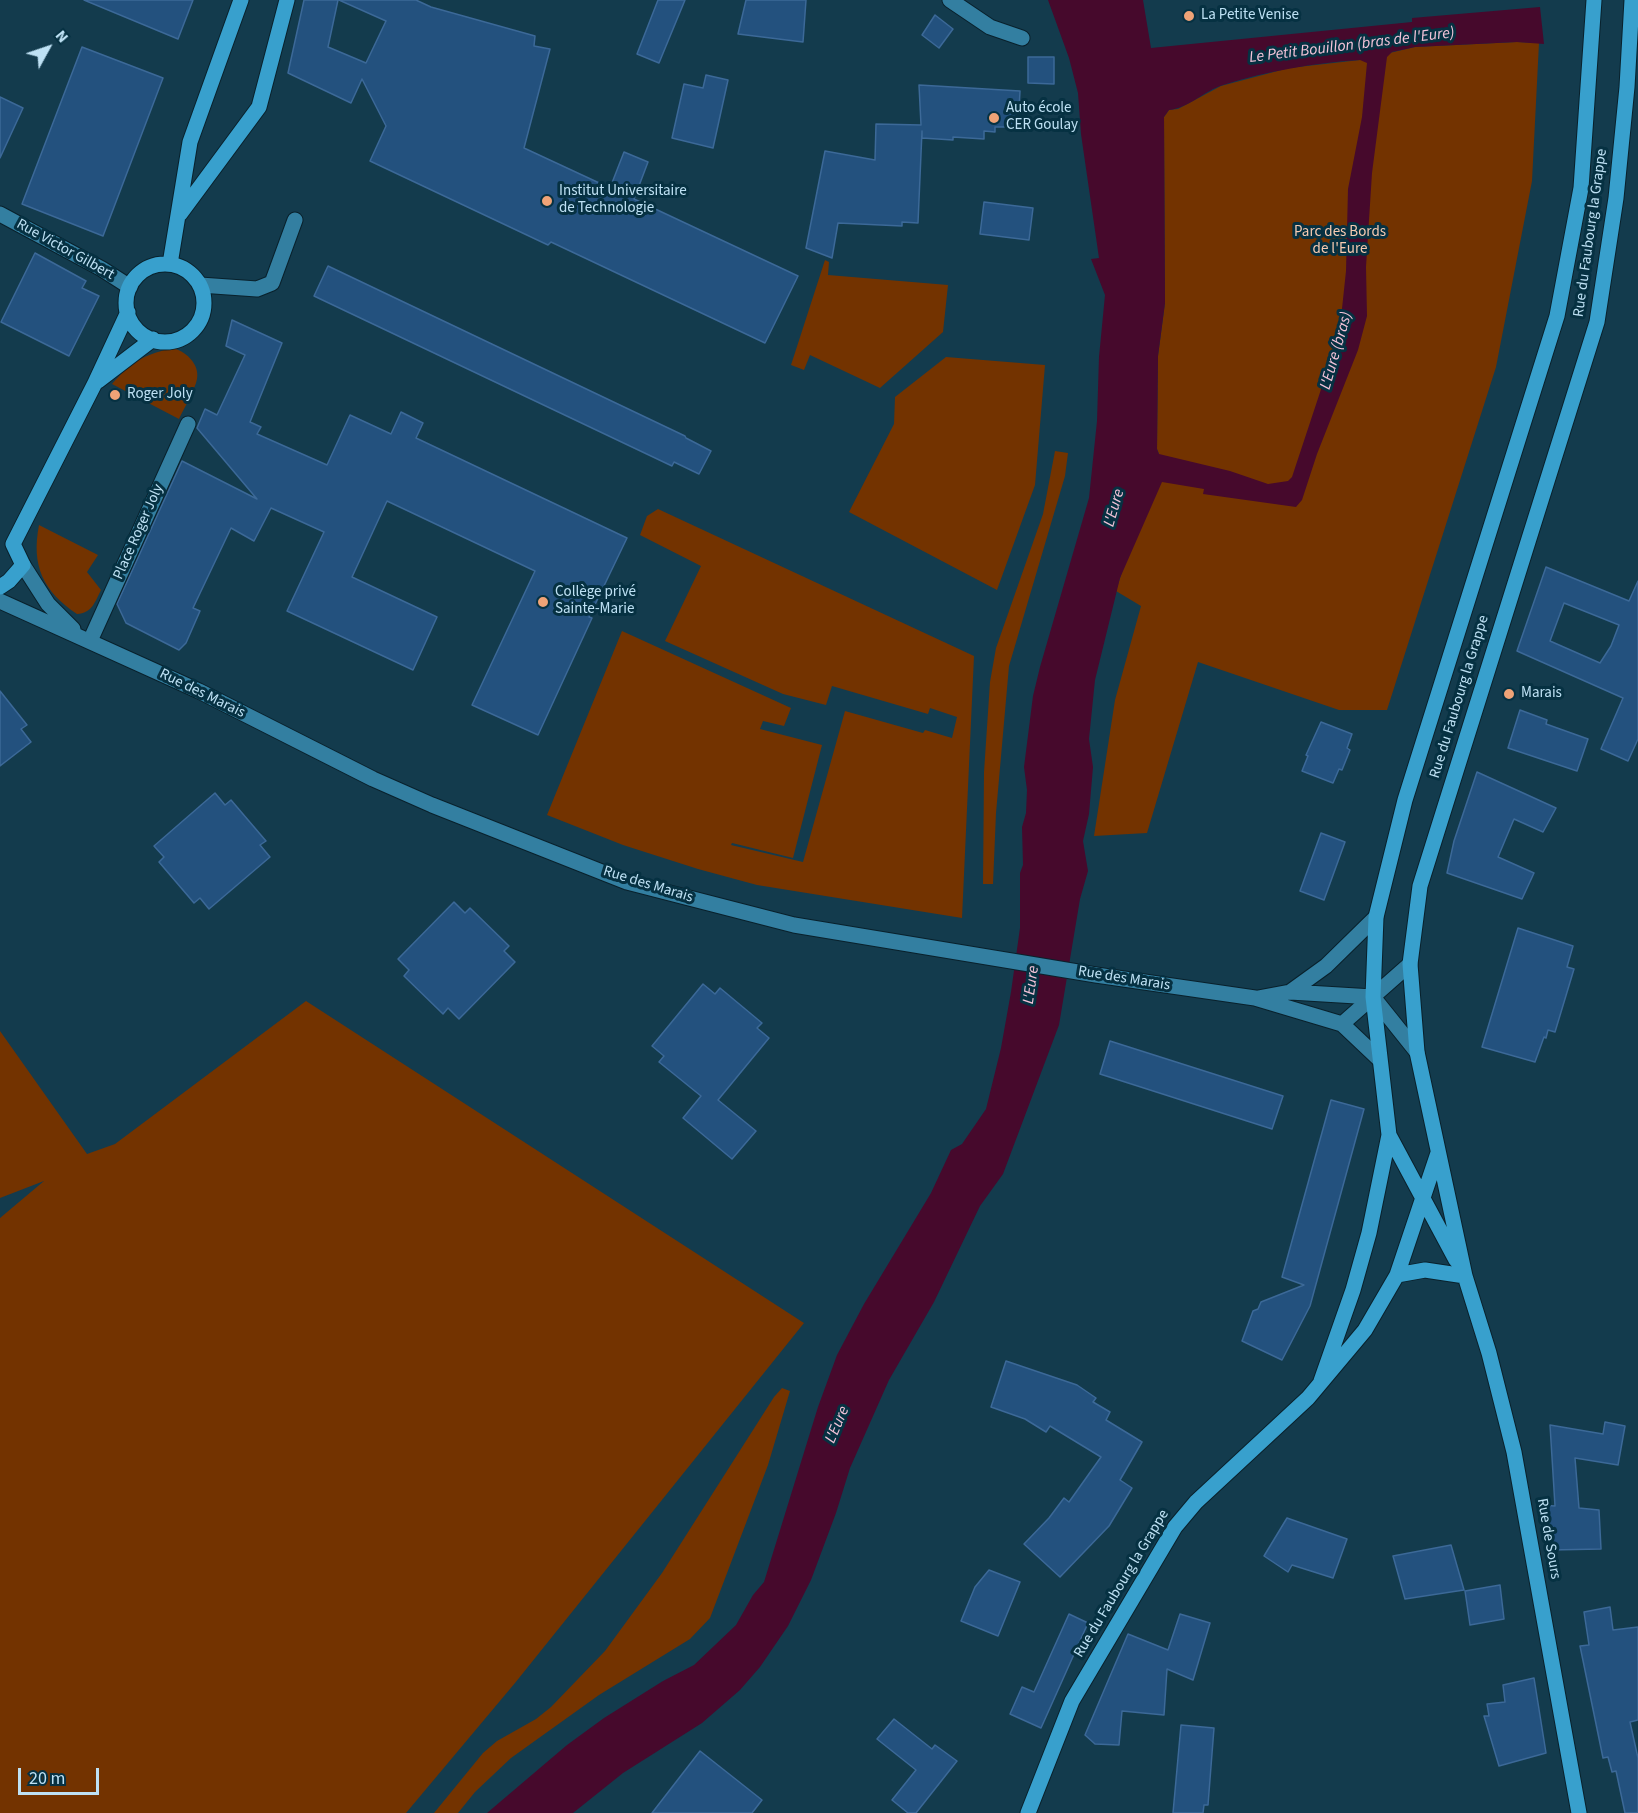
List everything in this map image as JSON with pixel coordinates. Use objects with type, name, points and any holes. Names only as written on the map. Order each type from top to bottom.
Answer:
[{"type":"main road","points":[[170,264],[190,142],[241,0]]},
{"type":"main road","points":[[178,217],[259,107],[287,0]]},
{"type":"main road","name":"Rue du Faubourg la Grappe","points":[[1321,1381],[1360,1268],[1389,1135],[1373,997],[1377,917],[1405,800],[1557,316],[1581,188],[1594,0]]},
{"type":"main road","name":"Rue du Faubourg la Grappe","points":[[1028,1813],[1072,1701],[1175,1527],[1196,1502],[1308,1398],[1365,1330],[1397,1275],[1423,1199],[1438,1153],[1417,1052],[1410,964],[1420,886],[1597,322],[1633,89],[1632,0]]},
{"type":"main road","points":[[170,264],[188,271],[200,285],[204,306],[196,327],[188,335],[162,342],[137,329],[128,312],[127,295],[130,287],[142,272],[151,267],[170,264]]},
{"type":"main road","points":[[0,587],[9,581],[23,565],[6,548],[95,383],[128,312]]},
{"type":"main road","points":[[95,383],[153,339]]},
{"type":"main road","name":"Rue de Sours","points":[[1389,1135],[1465,1276]]},
{"type":"main road","name":"Rue de Sours","points":[[1438,1153],[1465,1276],[1489,1353],[1514,1452],[1579,1813]]},
{"type":"main road","points":[[1397,1275],[1425,1270],[1465,1276]]},
{"type":"street","points":[[950,0],[990,27],[1022,38]]},
{"type":"street","name":"Rue Victor Gilbert","points":[[0,214],[102,269],[130,287]]},
{"type":"street","points":[[200,285],[257,289],[272,283],[295,220]]},
{"type":"street","name":"Place Roger Joly","points":[[86,639],[188,424]]},
{"type":"street","name":"Rue des Marais","points":[[23,565],[48,604],[86,639]]},
{"type":"street","name":"Rue des Marais","points":[[0,601],[199,691],[373,779],[432,805],[627,882],[794,925],[1096,975],[1255,998],[1342,1024],[1379,1059]]},
{"type":"street","name":"Rue des Marais","points":[[1290,992],[1326,966],[1377,917]]},
{"type":"street","points":[[1342,1024],[1410,964]]},
{"type":"street","name":"Rue des Marais","points":[[1255,998],[1290,992],[1373,997]]},
{"type":"street","points":[[1373,997],[1417,1052]]},
{"type":"green space","name":"Parc des Bords de l'Eure","points":[[1539,43],[1532,181],[1496,367],[1387,710],[1339,710],[1198,662],[1147,833],[1094,836],[1115,700],[1141,606],[1116,591],[1159,454],[1157,449],[1158,356],[1165,303],[1164,117],[1169,110],[1178,109],[1221,86],[1289,68],[1360,60],[1415,47]]},
{"type":"green space","points":[[825,260],[829,262],[828,275],[948,285],[943,332],[880,388],[810,355],[804,370],[791,365]]},
{"type":"green space","points":[[171,348],[186,355],[194,363],[197,373],[194,388],[179,419],[112,384],[138,360]]},
{"type":"green space","points":[[946,357],[1045,365],[1035,485],[997,590],[849,512],[894,424],[895,397]]},
{"type":"green space","points":[[1055,451],[1068,453],[1065,476],[1009,666],[996,813],[993,884],[983,884],[984,772],[990,682],[996,648],[1043,514]]},
{"type":"green space","points":[[658,509],[974,656],[962,918],[757,885],[623,845],[547,815],[622,631],[791,708],[784,726],[763,721],[760,729],[822,745],[793,858],[732,843],[731,845],[803,862],[845,711],[923,733],[925,730],[952,738],[957,717],[930,708],[928,714],[832,686],[826,705],[783,694],[665,641],[701,566],[640,535],[647,516]]},
{"type":"green space","points":[[39,525],[98,555],[87,572],[101,590],[86,612],[77,614],[65,605],[48,587],[42,576],[37,553]]},
{"type":"green space","points":[[306,1001],[804,1323],[515,1683],[406,1813],[0,1813],[0,1218],[44,1181],[0,1198],[0,1031],[87,1154],[115,1144]]},
{"type":"green space","points":[[782,1388],[790,1391],[768,1465],[710,1618],[690,1639],[599,1695],[511,1758],[475,1792],[458,1813],[434,1813],[483,1753],[497,1741],[536,1719],[551,1707],[605,1651],[662,1573],[774,1397]]},
{"type":"water","points":[[1048,0],[1143,0],[1151,48],[1412,22],[1412,18],[1540,7],[1544,44],[1517,42],[1415,47],[1392,52],[1387,57],[1372,173],[1366,267],[1367,316],[1358,350],[1317,454],[1302,500],[1296,507],[1203,494],[1204,489],[1162,482],[1120,578],[1095,680],[1089,739],[1093,767],[1089,814],[1083,841],[1088,871],[1080,899],[1059,1025],[1003,1174],[980,1206],[934,1302],[889,1380],[850,1468],[811,1580],[788,1626],[760,1667],[740,1690],[702,1723],[623,1773],[573,1813],[487,1813],[567,1745],[604,1718],[663,1681],[694,1665],[736,1625],[753,1595],[764,1582],[818,1407],[837,1355],[864,1304],[931,1193],[951,1150],[962,1144],[986,1109],[1001,1048],[1020,928],[1022,827],[1026,813],[1027,790],[1024,767],[1033,696],[1089,498],[1097,421],[1099,357],[1105,295],[1091,259],[1099,258],[1081,134],[1078,93],[1069,58]],"holes":[[[1360,60],[1367,63],[1362,117],[1348,189],[1346,271],[1341,318],[1335,347],[1292,477],[1288,481],[1268,484],[1230,471],[1159,454],[1157,449],[1158,356],[1165,303],[1164,117],[1169,110],[1183,106],[1216,88],[1240,80],[1325,63]]]},
{"type":"building","points":[[84,0],[193,0],[178,39]]},
{"type":"building","name":"Institut Universitaire de Technologie","points":[[304,0],[338,0],[328,47],[366,63],[386,21],[339,0],[416,0],[431,7],[535,36],[534,46],[550,49],[524,148],[610,188],[624,152],[648,162],[634,199],[798,276],[765,343],[551,242],[548,245],[370,161],[386,126],[362,79],[351,103],[288,73]]},
{"type":"building","points":[[658,0],[685,0],[659,63],[637,54]]},
{"type":"building","points":[[746,0],[806,0],[803,42],[738,34]]},
{"type":"building","points":[[935,15],[953,29],[939,48],[922,35]]},
{"type":"building","points":[[82,47],[163,78],[103,236],[22,204]]},
{"type":"building","points":[[1028,57],[1054,57],[1054,84],[1028,83]]},
{"type":"building","points":[[706,75],[728,80],[713,148],[672,138],[684,84],[703,88]]},
{"type":"building","points":[[919,85],[1020,91],[1018,127],[995,127],[995,132],[984,131],[984,139],[922,138],[922,131],[918,223],[902,222],[902,226],[838,223],[832,258],[806,248],[825,151],[875,160],[876,124],[921,125]]},
{"type":"building","points":[[0,97],[23,108],[0,158]]},
{"type":"building","points":[[984,202],[1033,208],[1029,240],[980,234]]},
{"type":"building","points":[[35,253],[86,281],[82,288],[99,296],[69,356],[1,322]]},
{"type":"building","points":[[328,266],[685,436],[711,451],[699,474],[674,462],[672,466],[314,296]]},
{"type":"building","points":[[232,320],[282,343],[250,422],[261,427],[257,434],[327,465],[350,415],[391,434],[401,412],[423,423],[416,438],[627,538],[589,617],[592,618],[538,735],[472,705],[535,571],[387,501],[352,577],[437,617],[413,670],[287,611],[324,532],[271,508],[254,541],[231,528],[193,608],[200,611],[186,643],[179,650],[126,623],[117,604],[182,461],[257,499],[197,428],[205,409],[217,415],[245,355],[226,346]]},
{"type":"building","points":[[1546,567],[1629,601],[1638,581],[1638,739],[1628,761],[1601,749],[1623,698],[1517,651]],"holes":[[[1564,603],[1619,625],[1611,646],[1600,663],[1550,641]]]},
{"type":"building","points":[[0,691],[27,725],[21,729],[31,742],[0,766]]},
{"type":"building","points":[[1520,710],[1547,720],[1546,724],[1588,739],[1577,771],[1508,748]]},
{"type":"building","points":[[1321,722],[1352,734],[1347,748],[1350,750],[1342,770],[1339,769],[1333,783],[1302,771],[1308,756],[1306,755]]},
{"type":"building","points":[[1477,772],[1556,808],[1543,832],[1514,819],[1498,857],[1534,873],[1522,899],[1447,873],[1454,841]]},
{"type":"building","points":[[215,793],[225,805],[231,800],[266,841],[260,845],[270,857],[209,909],[200,898],[194,903],[159,862],[164,857],[154,846]]},
{"type":"building","points":[[1321,833],[1345,842],[1324,900],[1300,891]]},
{"type":"building","points":[[454,902],[465,913],[470,908],[509,946],[504,951],[515,962],[459,1019],[448,1008],[443,1014],[404,976],[409,970],[398,959]]},
{"type":"building","points":[[1518,928],[1573,946],[1567,967],[1574,969],[1555,1032],[1548,1030],[1535,1062],[1482,1047]]},
{"type":"building","points":[[703,984],[715,994],[720,988],[762,1023],[757,1028],[769,1038],[718,1100],[756,1131],[732,1159],[683,1118],[701,1096],[659,1062],[664,1056],[652,1046]]},
{"type":"building","points":[[1110,1041],[1283,1096],[1272,1129],[1100,1074]]},
{"type":"building","points":[[1331,1100],[1364,1109],[1310,1306],[1282,1360],[1242,1341],[1253,1311],[1258,1309],[1261,1302],[1304,1285],[1282,1277]]},
{"type":"building","points":[[1006,1361],[1077,1385],[1096,1398],[1093,1402],[1110,1412],[1106,1420],[1142,1442],[1120,1480],[1132,1488],[1109,1526],[1060,1577],[1024,1544],[1049,1518],[1064,1498],[1069,1502],[1101,1457],[1050,1426],[1046,1432],[1025,1419],[991,1407]]},
{"type":"building","points":[[1605,1422],[1625,1426],[1618,1465],[1575,1458],[1579,1508],[1599,1510],[1601,1549],[1550,1550],[1541,1505],[1555,1506],[1550,1425],[1603,1434]]},
{"type":"building","points":[[1287,1518],[1347,1539],[1333,1578],[1292,1565],[1288,1572],[1264,1556]]},
{"type":"building","points":[[1451,1545],[1464,1590],[1405,1599],[1393,1556]]},
{"type":"building","points":[[989,1570],[1020,1582],[998,1636],[961,1621],[975,1587]]},
{"type":"building","points":[[1500,1585],[1504,1619],[1470,1625],[1465,1591]]},
{"type":"building","points":[[1610,1607],[1613,1630],[1638,1627],[1638,1720],[1630,1722],[1638,1758],[1638,1813],[1625,1813],[1616,1771],[1612,1772],[1608,1757],[1603,1758],[1580,1646],[1589,1645],[1584,1612]]},
{"type":"building","points":[[1069,1614],[1088,1623],[1041,1728],[1010,1714],[1022,1687],[1034,1692]]},
{"type":"building","points":[[1180,1614],[1210,1623],[1193,1680],[1167,1669],[1164,1715],[1122,1711],[1119,1745],[1095,1744],[1085,1735],[1128,1634],[1168,1650]]},
{"type":"building","points":[[1534,1678],[1546,1753],[1499,1766],[1484,1716],[1489,1716],[1487,1704],[1505,1702],[1503,1685]]},
{"type":"building","points":[[894,1719],[932,1749],[935,1745],[957,1761],[916,1813],[908,1813],[892,1800],[916,1770],[877,1739]]},
{"type":"building","points":[[1181,1725],[1214,1728],[1208,1805],[1204,1805],[1203,1813],[1173,1813]]},
{"type":"building","points":[[700,1751],[762,1800],[752,1813],[652,1813]]},
{"type":"place","name":"La Petite Venise","points":[[1189,16]]},
{"type":"place","name":"Auto école CER Goulay","points":[[994,118]]},
{"type":"place","name":"Institut Universitaire de Technologie","points":[[547,201]]},
{"type":"place","name":"Roger Joly","points":[[115,395]]},
{"type":"place","name":"Collège privé Sainte-Marie","points":[[543,602]]},
{"type":"place","name":"Marais","points":[[1509,694]]},
{"type":"water label","name":"Le Petit Bouillon (bras de l'Eure)","points":[[1352,46]]},
{"type":"water label","name":"L'Eure (bras)","points":[[1337,351]]},
{"type":"water label","name":"L'Eure","points":[[1115,508]]},
{"type":"water label","name":"L'Eure","points":[[1032,985]]},
{"type":"water label","name":"L'Eure","points":[[838,1425]]}]
